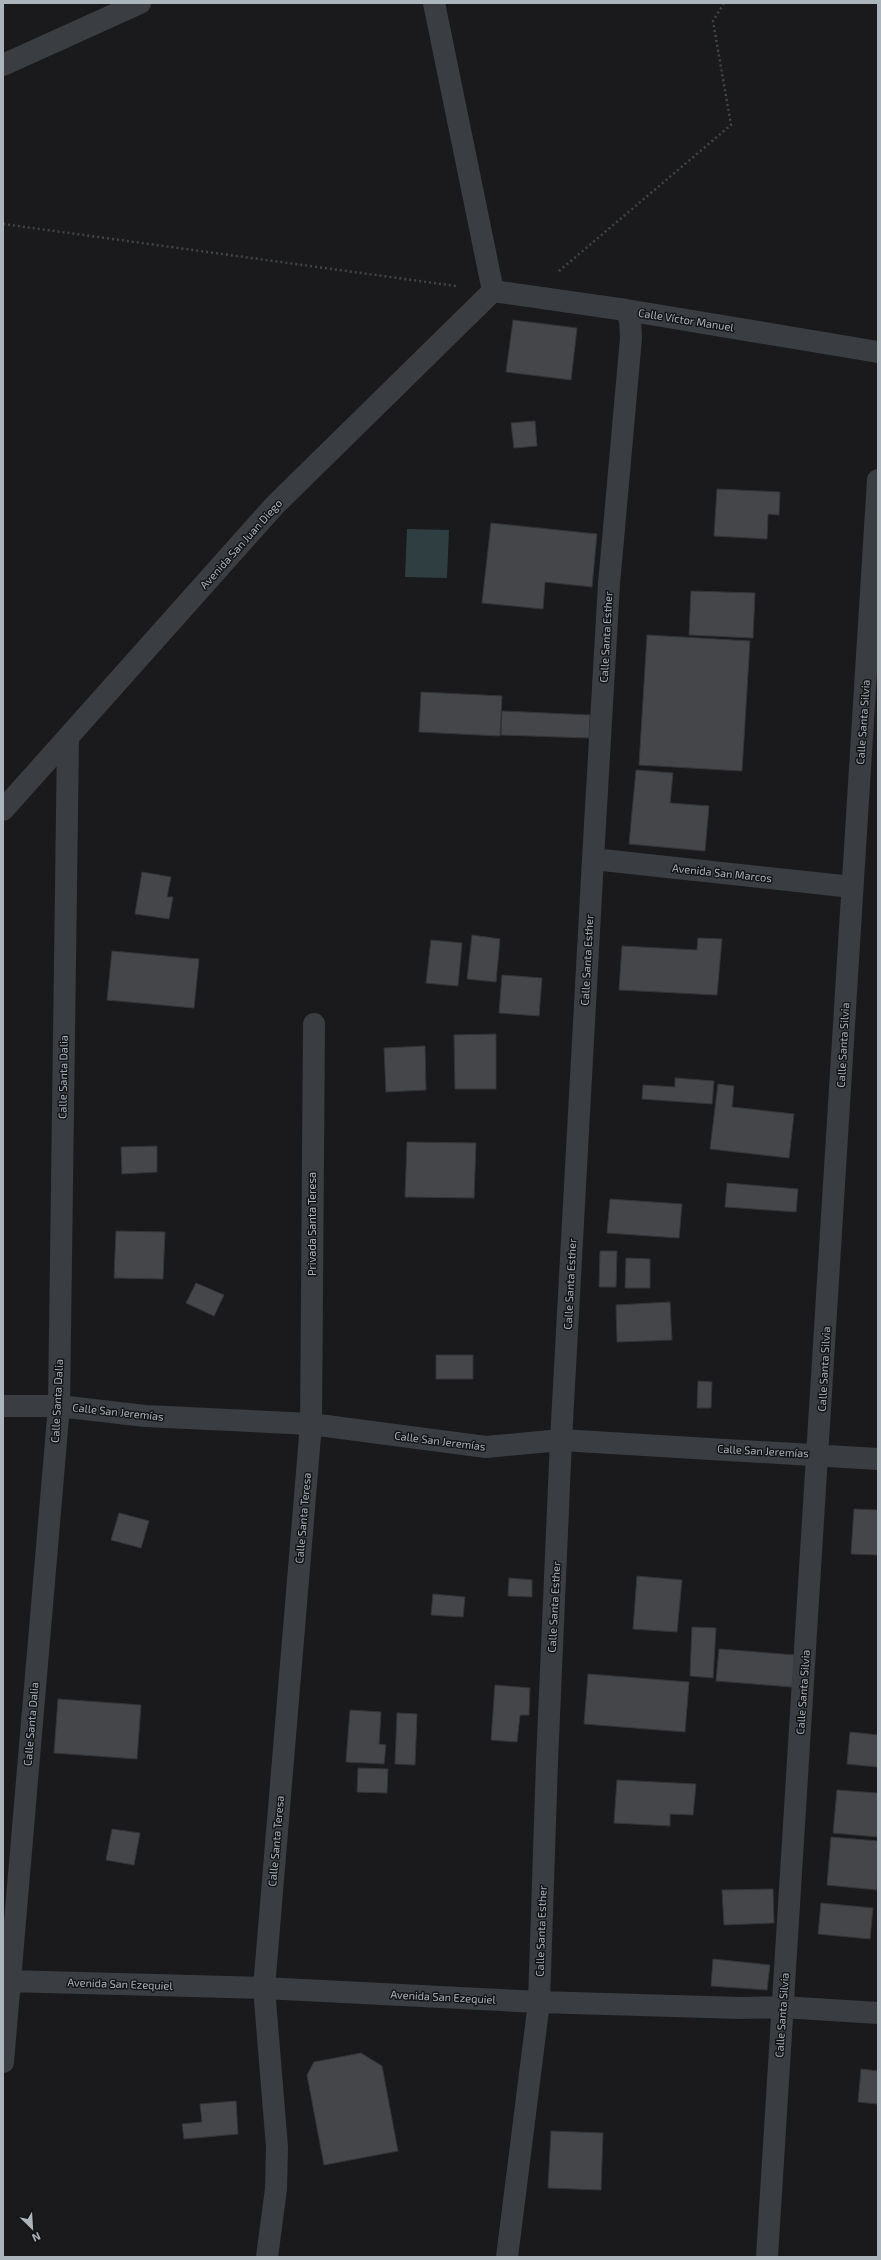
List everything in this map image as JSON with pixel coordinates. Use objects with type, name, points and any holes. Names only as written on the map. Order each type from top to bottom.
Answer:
[{"type":"street","points":[[3,65],[140,3]]},
{"type":"street","points":[[434,3],[493,291]]},
{"type":"street","name":"Calle Víctor Manuel","points":[[493,291],[626,310],[878,352]]},
{"type":"street","name":"Avenida San Juan Diego","points":[[3,810],[275,506],[493,291]]},
{"type":"street","name":"Calle Santa Esther","points":[[508,2257],[539,2002],[547,1762],[561,1440],[592,859],[609,584],[631,338],[630,321],[626,310]]},
{"type":"street","name":"Calle Santa Silvia","points":[[767,2257],[878,480]]},
{"type":"street","name":"Calle Santa Dalia","points":[[3,2062],[8,1981],[59,1406],[68,739]]},
{"type":"street","name":"Avenida San Marcos","points":[[592,859],[852,887]]},
{"type":"street","name":"Privada Santa Teresa","points":[[311,1424],[314,1024]]},
{"type":"street","name":"Calle San Jeremías","points":[[3,1406],[59,1406],[146,1416],[311,1424],[486,1447],[561,1440],[818,1454],[878,1459]]},
{"type":"street","name":"Calle Santa Teresa","points":[[267,2257],[276,2189],[278,2147],[264,1988],[311,1424]]},
{"type":"street","name":"Avenida San Ezequiel","points":[[8,1981],[264,1988],[539,2002],[741,2008],[783,2007],[878,2013]]},
{"type":"path","points":[[530,296],[730,125],[713,21],[724,3]]},
{"type":"path","points":[[3,224],[493,291]]},
{"type":"shaded area","points":[[407,529],[449,530],[447,578],[405,577]]},
{"type":"building","points":[[513,320],[577,328],[571,380],[506,372]]},
{"type":"building","points":[[535,421],[537,446],[514,448],[511,423]]},
{"type":"building","points":[[717,489],[780,492],[779,515],[768,514],[767,539],[714,536]]},
{"type":"building","points":[[491,523],[597,534],[592,587],[545,582],[543,609],[482,603]]},
{"type":"building","points":[[691,591],[755,593],[753,638],[689,635]]},
{"type":"building","points":[[647,635],[750,641],[742,771],[639,765]]},
{"type":"building","points":[[421,692],[502,696],[500,736],[419,732]]},
{"type":"building","points":[[502,711],[590,715],[589,738],[501,735]]},
{"type":"building","points":[[636,770],[673,773],[670,803],[709,806],[705,851],[629,844]]},
{"type":"building","points":[[142,872],[171,877],[167,897],[173,897],[169,919],[135,914]]},
{"type":"building","points":[[472,935],[500,939],[496,982],[467,979]]},
{"type":"building","points":[[698,938],[722,939],[717,995],[619,990],[622,946],[697,950]]},
{"type":"building","points":[[431,940],[462,943],[458,986],[426,983]]},
{"type":"building","points":[[112,951],[199,959],[194,1008],[107,1000]]},
{"type":"building","points":[[502,975],[542,978],[539,1016],[499,1013]]},
{"type":"building","points":[[496,1034],[496,1089],[455,1089],[454,1035]]},
{"type":"building","points":[[425,1046],[426,1090],[386,1092],[384,1048]]},
{"type":"building","points":[[675,1078],[714,1081],[712,1104],[642,1099],[643,1085],[675,1087]]},
{"type":"building","points":[[718,1084],[734,1086],[732,1107],[794,1114],[789,1158],[710,1149]]},
{"type":"building","points":[[407,1142],[476,1143],[474,1198],[405,1197]]},
{"type":"building","points":[[157,1146],[157,1172],[122,1174],[121,1147]]},
{"type":"building","points":[[727,1183],[798,1189],[796,1212],[725,1207]]},
{"type":"building","points":[[610,1199],[682,1204],[679,1238],[607,1233]]},
{"type":"building","points":[[116,1231],[165,1232],[163,1279],[114,1278]]},
{"type":"building","points":[[600,1251],[617,1251],[616,1287],[599,1287]]},
{"type":"building","points":[[626,1258],[650,1259],[650,1288],[625,1288]]},
{"type":"building","points":[[196,1283],[224,1295],[214,1316],[186,1303]]},
{"type":"building","points":[[670,1302],[672,1340],[617,1342],[616,1305]]},
{"type":"building","points":[[436,1355],[473,1355],[473,1379],[436,1379]]},
{"type":"building","points":[[698,1381],[712,1382],[711,1408],[697,1408]]},
{"type":"building","points":[[854,1509],[878,1510],[878,1555],[851,1554]]},
{"type":"building","points":[[119,1513],[149,1521],[141,1548],[111,1540]]},
{"type":"building","points":[[637,1576],[682,1580],[677,1632],[633,1629]]},
{"type":"building","points":[[509,1578],[532,1580],[532,1597],[508,1596]]},
{"type":"building","points":[[433,1594],[465,1597],[463,1617],[431,1615]]},
{"type":"building","points":[[692,1627],[716,1628],[713,1678],[690,1676]]},
{"type":"building","points":[[719,1649],[795,1655],[792,1687],[716,1681]]},
{"type":"building","points":[[588,1674],[689,1682],[685,1732],[584,1724]]},
{"type":"building","points":[[495,1685],[530,1688],[529,1715],[520,1715],[517,1742],[491,1740]]},
{"type":"building","points":[[58,1699],[141,1705],[137,1759],[54,1753]]},
{"type":"building","points":[[350,1710],[381,1712],[379,1744],[386,1745],[384,1764],[346,1762]]},
{"type":"building","points":[[397,1713],[417,1714],[415,1765],[395,1764]]},
{"type":"building","points":[[850,1732],[878,1735],[878,1767],[847,1764]]},
{"type":"building","points":[[358,1768],[388,1769],[387,1793],[357,1792]]},
{"type":"building","points":[[617,1780],[696,1784],[693,1815],[670,1814],[670,1826],[614,1823]]},
{"type":"building","points":[[837,1790],[878,1793],[878,1837],[833,1833]]},
{"type":"building","points":[[112,1829],[140,1833],[134,1865],[106,1860]]},
{"type":"building","points":[[831,1837],[878,1841],[877,1890],[827,1885]]},
{"type":"building","points":[[773,1889],[774,1923],[724,1925],[722,1890]]},
{"type":"building","points":[[821,1903],[873,1908],[870,1939],[818,1934]]},
{"type":"building","points":[[713,1959],[770,1965],[767,1990],[711,1986]]},
{"type":"building","points":[[361,2053],[382,2066],[398,2151],[324,2165],[307,2075],[314,2062]]},
{"type":"building","points":[[861,2069],[878,2071],[878,2104],[858,2102]]},
{"type":"building","points":[[236,2101],[238,2134],[184,2139],[182,2124],[202,2122],[200,2104]]},
{"type":"building","points":[[551,2131],[603,2133],[601,2190],[548,2188]]}]
